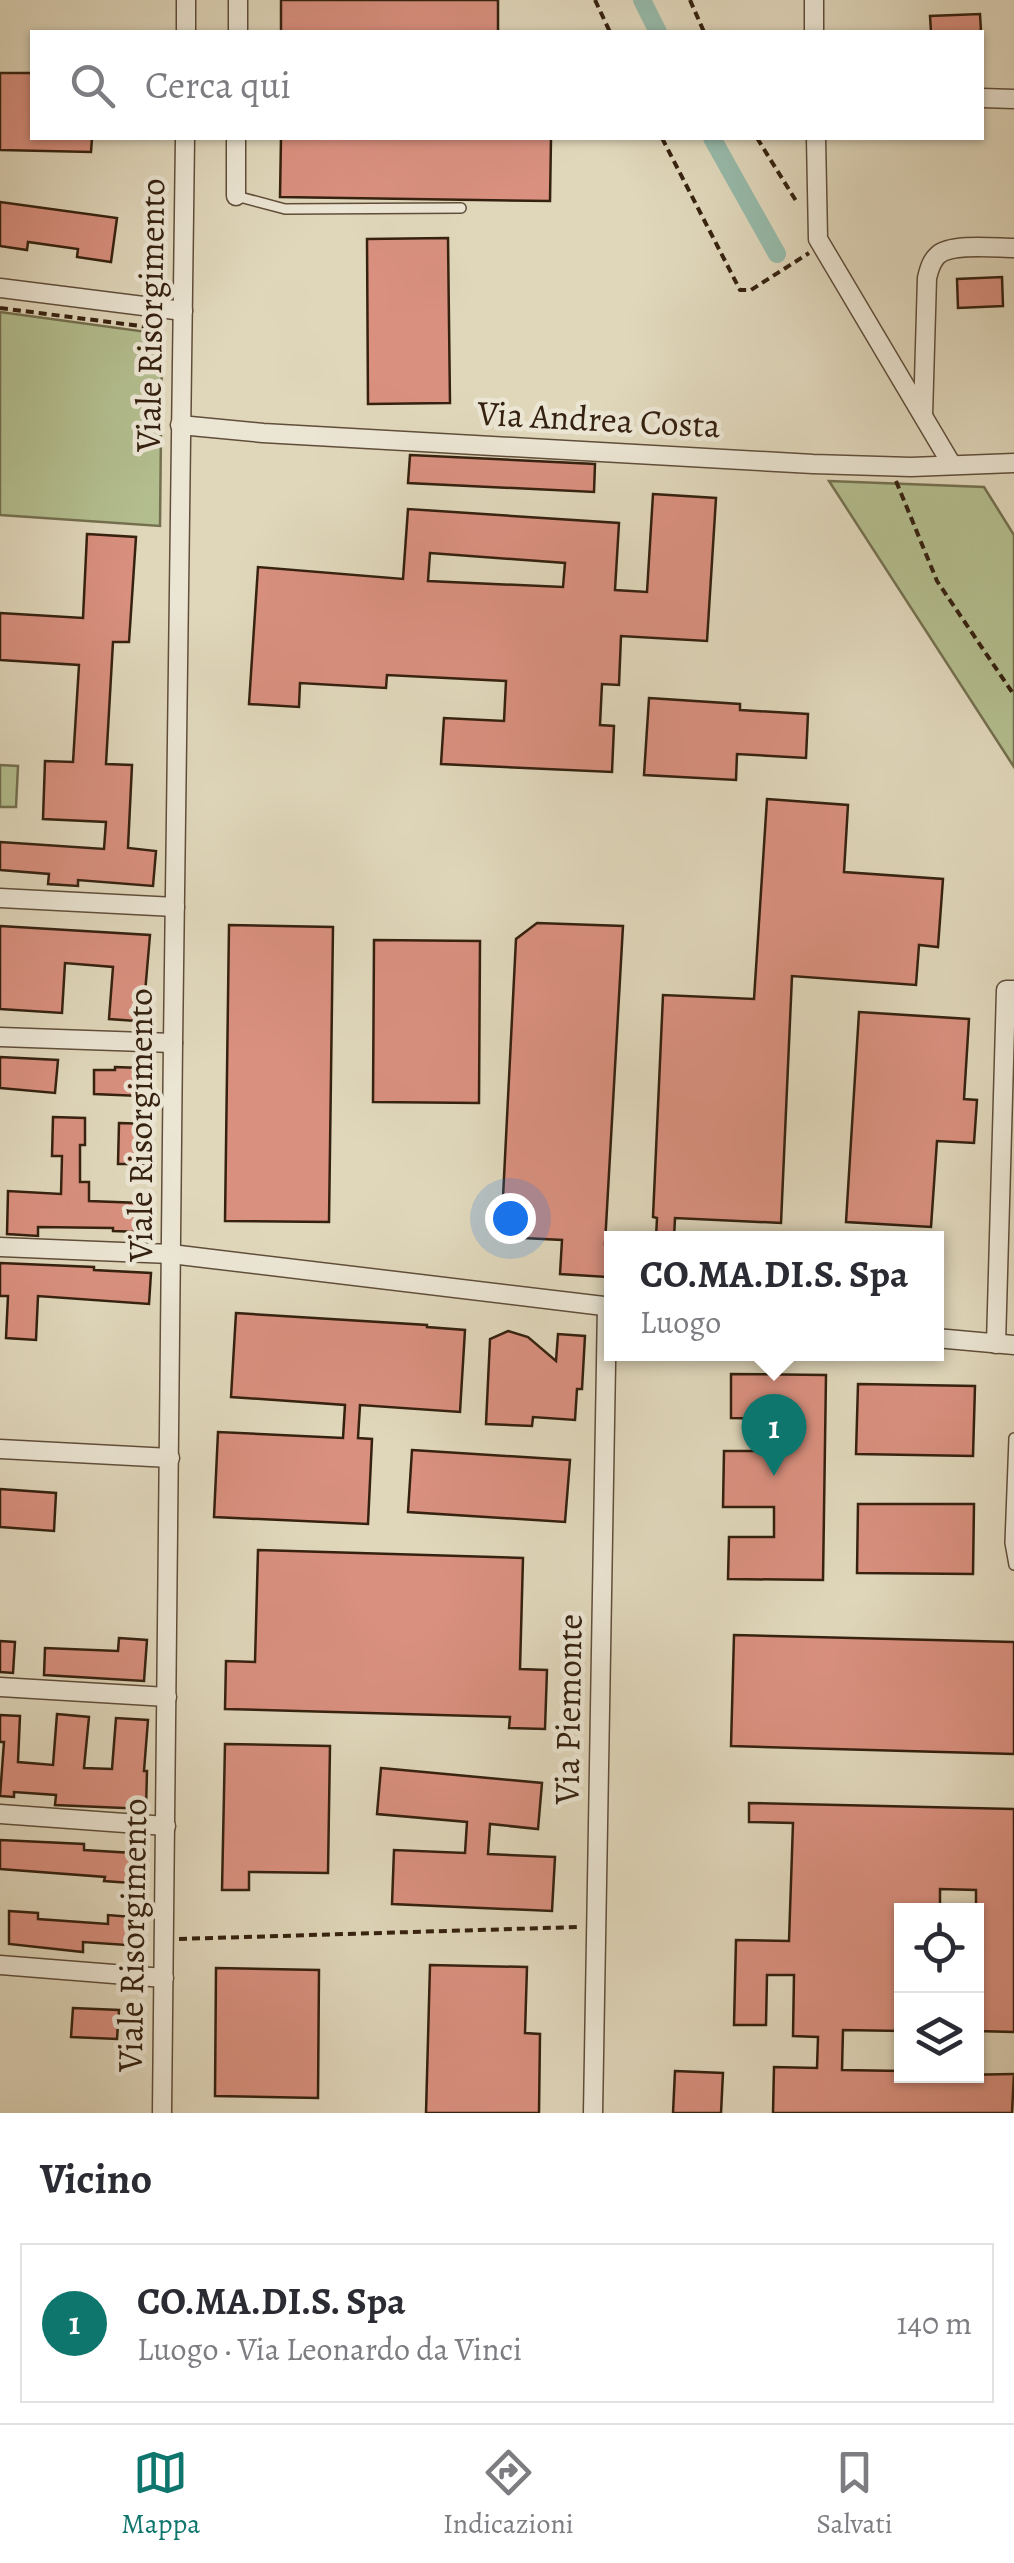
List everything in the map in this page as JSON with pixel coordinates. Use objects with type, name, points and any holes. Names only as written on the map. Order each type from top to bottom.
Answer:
[{"type":"street","points":[[186,0],[186,30]]},
{"type":"street","points":[[238,0],[238,30]]},
{"type":"street","points":[[814,0],[814,30]]},
{"type":"street","points":[[984,98],[1014,99]]},
{"type":"street","name":"Viale Risorgimento","points":[[162,2113],[185,140]]},
{"type":"street","points":[[236,140],[236,196]]},
{"type":"street","points":[[816,140],[816,234],[821,246],[952,466]]},
{"type":"street","points":[[924,416],[930,266],[947,251],[1014,248]]},
{"type":"street","points":[[0,288],[183,311]]},
{"type":"street","name":"Via Andrea Costa","points":[[180,425],[793,463],[1014,463]]},
{"type":"street","points":[[0,898],[174,907]]},
{"type":"street","points":[[944,1339],[1005,1344],[1010,990]]},
{"type":"street","points":[[0,1036],[173,1043]]},
{"type":"street","points":[[0,1247],[172,1254],[604,1306]]},
{"type":"street","name":"Via Piemonte","points":[[593,2113],[608,1361]]},
{"type":"street","points":[[0,1449],[170,1458]]},
{"type":"street","points":[[0,1687],[167,1696]]},
{"type":"street","points":[[0,1814],[166,1826]]},
{"type":"street","points":[[0,1965],[164,1978]]},
{"type":"lane","points":[[236,196],[285,209],[461,208]]},
{"type":"lane","points":[[1014,1438],[1010,1543],[1014,1565]]},
{"type":"path","points":[[595,0],[609,30]]},
{"type":"path","points":[[690,0],[703,30]]},
{"type":"path","points":[[663,140],[740,290],[750,290],[821,246]]},
{"type":"path","points":[[758,140],[799,205]]},
{"type":"path","points":[[0,308],[156,328]]},
{"type":"path","points":[[890,466],[937,581],[1014,694]]},
{"type":"path","points":[[164,1940],[597,1927]]},
{"type":"green space","points":[[0,312],[162,334],[160,526],[0,515]]},
{"type":"green space","points":[[829,481],[984,487],[1014,535],[1014,767]]},
{"type":"green space","points":[[0,765],[18,766],[16,807],[0,807]]},
{"type":"building","points":[[281,0],[498,0],[498,30],[281,30]]},
{"type":"building","points":[[980,14],[981,30],[931,30],[930,16]]},
{"type":"building","points":[[0,73],[30,73],[30,140],[92,140],[91,152],[0,150]]},
{"type":"building","points":[[281,140],[551,140],[550,201],[280,197]]},
{"type":"building","points":[[0,202],[117,218],[111,262],[77,257],[78,249],[28,242],[27,250],[0,246]]},
{"type":"building","points":[[448,238],[450,403],[368,404],[367,239]]},
{"type":"building","points":[[1002,277],[1003,306],[958,308],[957,279]]},
{"type":"building","points":[[410,455],[595,464],[594,492],[408,483]]},
{"type":"building","points":[[653,494],[716,498],[707,641],[621,636],[619,685],[602,684],[600,725],[614,726],[612,772],[441,764],[444,718],[504,721],[506,681],[387,675],[386,688],[300,683],[299,707],[249,704],[258,567],[403,579],[408,509],[619,523],[615,590],[647,592]],"holes":[[[430,553],[565,563],[563,587],[428,581]]]},
{"type":"building","points":[[87,534],[136,537],[129,642],[113,642],[106,764],[132,765],[128,848],[156,851],[153,886],[78,880],[78,886],[48,884],[49,874],[0,870],[0,842],[104,849],[106,822],[43,819],[45,761],[73,762],[79,665],[0,660],[0,613],[83,618]]},
{"type":"building","points":[[649,698],[740,704],[740,710],[808,714],[806,758],[737,754],[736,780],[644,775]]},
{"type":"building","points":[[767,799],[848,805],[844,872],[943,879],[938,947],[919,945],[916,985],[792,976],[781,1223],[675,1218],[674,1231],[656,1231],[657,1218],[653,1217],[663,995],[754,999]]},
{"type":"building","points":[[537,923],[623,926],[604,1277],[560,1274],[562,1240],[501,1237],[516,939]]},
{"type":"building","points":[[229,925],[333,927],[329,1222],[225,1221]]},
{"type":"building","points":[[0,926],[150,935],[145,993],[152,994],[150,1022],[109,1019],[113,967],[65,963],[62,1013],[0,1009]]},
{"type":"building","points":[[374,940],[480,941],[479,1103],[373,1102]]},
{"type":"building","points":[[859,1012],[969,1019],[964,1099],[977,1100],[974,1143],[937,1141],[931,1227],[846,1222]]},
{"type":"building","points":[[0,1057],[58,1060],[55,1093],[0,1088]]},
{"type":"building","points":[[141,1068],[140,1096],[94,1094],[94,1070]]},
{"type":"building","points":[[53,1117],[85,1118],[80,1182],[89,1182],[89,1201],[141,1203],[140,1232],[38,1227],[38,1236],[7,1234],[8,1191],[61,1194],[62,1156],[52,1156]]},
{"type":"building","points":[[119,1123],[150,1124],[149,1164],[118,1164]]},
{"type":"building","points":[[0,1263],[151,1273],[149,1304],[38,1296],[36,1340],[6,1338],[8,1296],[0,1296]]},
{"type":"building","points":[[236,1313],[465,1330],[460,1412],[360,1405],[358,1438],[372,1439],[368,1524],[214,1517],[218,1432],[343,1438],[345,1405],[231,1397]]},
{"type":"building","points":[[508,1331],[528,1337],[556,1361],[558,1334],[585,1336],[582,1389],[577,1389],[575,1420],[533,1417],[532,1426],[486,1424],[490,1339]]},
{"type":"building","points":[[731,1374],[826,1375],[823,1580],[728,1579],[729,1537],[774,1537],[774,1507],[723,1507],[724,1451],[775,1451],[775,1419],[731,1418]]},
{"type":"building","points":[[858,1384],[975,1386],[973,1456],[856,1454]]},
{"type":"building","points":[[412,1450],[570,1460],[565,1522],[408,1512]]},
{"type":"building","points":[[0,1489],[56,1493],[54,1531],[0,1527]]},
{"type":"building","points":[[858,1504],[974,1504],[973,1574],[857,1573]]},
{"type":"building","points":[[258,1550],[523,1558],[520,1669],[547,1670],[545,1729],[509,1728],[510,1717],[225,1709],[226,1661],[255,1662]]},
{"type":"building","points":[[734,1635],[1014,1642],[1014,1754],[731,1746]]},
{"type":"building","points":[[119,1638],[147,1640],[144,1681],[44,1675],[45,1648],[118,1651]]},
{"type":"building","points":[[0,1641],[15,1642],[13,1673],[0,1672]]},
{"type":"building","points":[[57,1714],[89,1717],[84,1768],[112,1769],[116,1718],[148,1720],[146,1809],[55,1805],[56,1795],[14,1792],[14,1797],[0,1796],[4,1742],[0,1742],[0,1715],[20,1716],[18,1762],[53,1765]]},
{"type":"building","points":[[225,1744],[330,1746],[328,1873],[249,1872],[249,1890],[222,1890]]},
{"type":"building","points":[[381,1768],[542,1783],[538,1829],[490,1824],[488,1854],[555,1857],[552,1911],[392,1904],[394,1850],[465,1853],[467,1822],[377,1814]]},
{"type":"building","points":[[749,1803],[1014,1809],[1014,2032],[984,2031],[984,1903],[976,1903],[976,1890],[940,1889],[940,1903],[894,1903],[894,2031],[843,2030],[842,2070],[894,2071],[894,2083],[984,2083],[984,2075],[1014,2074],[1012,2113],[773,2113],[774,2067],[817,2068],[818,2037],[793,2036],[794,1975],[767,1975],[766,2025],[734,2025],[736,1940],[789,1941],[793,1823],[749,1822]]},
{"type":"building","points":[[0,1840],[84,1844],[84,1850],[133,1853],[131,1883],[104,1881],[105,1877],[0,1869]]},
{"type":"building","points":[[9,1911],[38,1913],[38,1919],[108,1924],[108,1915],[144,1918],[141,1946],[83,1942],[83,1952],[9,1944]]},
{"type":"building","points":[[430,1965],[527,1967],[525,2033],[540,2034],[539,2113],[426,2113]]},
{"type":"building","points":[[216,1968],[319,1970],[318,2098],[215,2096]]},
{"type":"building","points":[[73,2008],[119,2010],[117,2039],[71,2037]]},
{"type":"building","points":[[675,2071],[723,2073],[721,2113],[673,2113]]},
{"type":"waterway","points":[[642,0],[657,30]]},
{"type":"waterway","points":[[713,140],[777,254]]},
{"type":"place","name":"CO.MA.DI.S. Spa","points":[[774,1476]]}]
